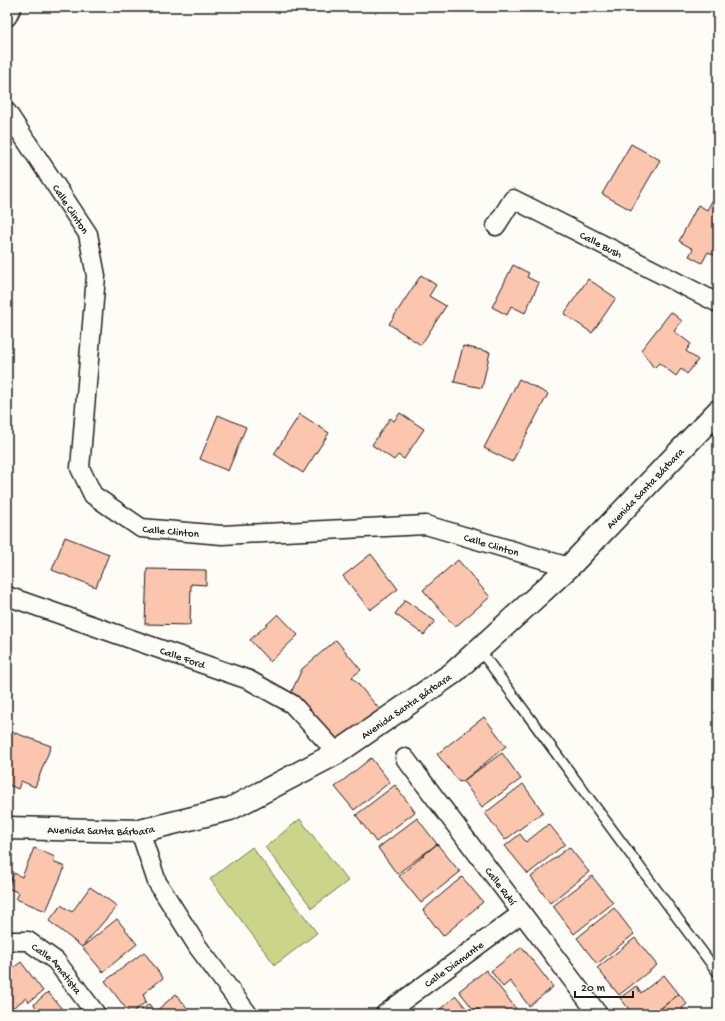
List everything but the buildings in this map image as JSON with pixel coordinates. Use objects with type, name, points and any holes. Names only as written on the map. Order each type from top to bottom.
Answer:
[{"type":"street","points":[[7,17],[12,7]]},
{"type":"street","name":"Calle Clinton","points":[[7,112],[88,234],[96,276],[80,468],[93,495],[141,528],[222,535],[426,525],[569,567]]},
{"type":"street","name":"Calle Bush","points":[[496,226],[513,199],[718,303]]},
{"type":"street","name":"Avenida Santa Bárbara","points":[[7,828],[140,831],[230,809],[337,753],[453,673],[569,567],[718,411]]},
{"type":"street","name":"Calle Ford","points":[[7,596],[249,680],[292,704],[337,753]]},
{"type":"street","name":"Calle Rubí","points":[[405,758],[598,1014]]},
{"type":"street","points":[[140,831],[157,882],[198,947],[248,1014]]},
{"type":"street","name":"Calle Diamante","points":[[385,1014],[522,913]]},
{"type":"street","name":"Calle Amatista","points":[[7,941],[28,941],[56,961],[96,1014]]},
{"type":"lane","points":[[479,649],[718,973]]},
{"type":"green space","points":[[300,819],[348,881],[312,908],[265,847]]},
{"type":"green space","points":[[252,847],[317,933],[275,965],[210,879]]}]
